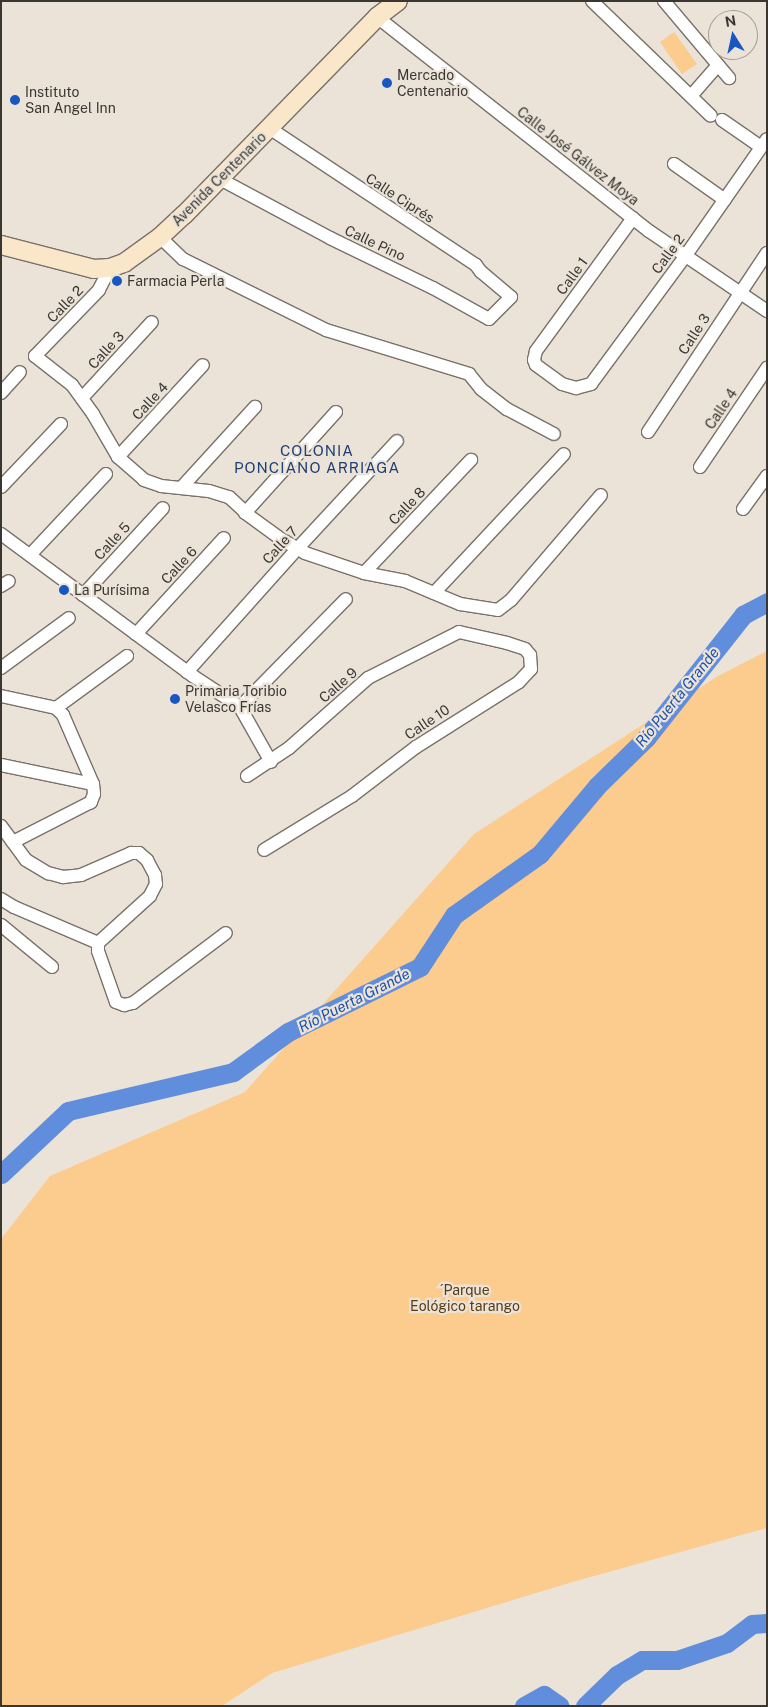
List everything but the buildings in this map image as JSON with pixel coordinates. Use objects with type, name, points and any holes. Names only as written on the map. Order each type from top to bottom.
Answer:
[{"type":"main road","name":"Avenida Centenario","points":[[1,245],[94,269],[110,268],[124,263],[162,235],[220,179],[377,16],[398,1]]},
{"type":"street","points":[[592,1],[716,118],[764,143]]},
{"type":"street","points":[[664,1],[729,78]]},
{"type":"street","name":"Calle José Gálvez Moya","points":[[377,16],[633,218],[767,311]]},
{"type":"street","points":[[691,96],[718,65]]},
{"type":"street","name":"Calle Ciprés","points":[[269,128],[476,265],[511,296]]},
{"type":"street","name":"Calle 2","points":[[591,384],[686,255],[764,143]]},
{"type":"street","points":[[674,164],[725,200]]},
{"type":"street","name":"Calle Pino","points":[[220,179],[330,238],[425,284],[489,319],[511,296]]},
{"type":"street","name":"Calle 1","points":[[591,384],[576,388],[562,384],[536,365],[534,360],[536,351],[633,218]]},
{"type":"street","points":[[162,235],[183,259],[326,330],[469,374],[481,389],[507,409],[554,434]]},
{"type":"street","name":"Calle 3","points":[[648,432],[767,253]]},
{"type":"street","name":"Calle 2","points":[[82,398],[72,385],[35,356],[99,290],[110,268]]},
{"type":"street","name":"Calle 3","points":[[82,398],[152,322]]},
{"type":"street","name":"Calle 4","points":[[118,457],[203,365]]},
{"type":"street","name":"Calle 4","points":[[700,467],[767,368]]},
{"type":"street","points":[[1,392],[20,372]]},
{"type":"street","points":[[82,398],[118,457],[144,480],[161,486],[209,491],[229,497],[245,513],[296,549],[364,573],[405,581],[460,604],[498,610],[511,600],[601,495]]},
{"type":"street","points":[[181,488],[256,407]]},
{"type":"street","points":[[245,513],[336,412]]},
{"type":"street","points":[[1,487],[61,424]]},
{"type":"street","name":"Calle 7","points":[[187,672],[296,549],[398,441]]},
{"type":"street","points":[[434,593],[564,454]]},
{"type":"street","name":"Calle 8","points":[[364,573],[471,460]]},
{"type":"street","points":[[30,555],[106,474]]},
{"type":"street","points":[[743,509],[767,476]]},
{"type":"street","name":"Calle 5","points":[[83,595],[163,508]]},
{"type":"street","points":[[1,534],[187,672],[240,707],[271,762]]},
{"type":"street","name":"Calle 6","points":[[136,634],[224,538]]},
{"type":"street","points":[[240,707],[346,599]]},
{"type":"street","points":[[1,668],[70,618]]},
{"type":"street","name":"Calle 9","points":[[247,776],[271,762],[368,678],[459,632]]},
{"type":"street","name":"Calle 10","points":[[264,850],[352,796],[416,746],[519,682],[531,669],[530,655],[525,649],[481,635],[459,632]]},
{"type":"street","points":[[56,708],[127,656]]},
{"type":"street","points":[[1,696],[56,708],[63,715],[93,784],[94,794],[91,802],[14,842]]},
{"type":"street","points":[[1,765],[93,784]]},
{"type":"street","points":[[1,826],[26,860],[36,868],[63,877],[81,876],[131,853],[139,853],[148,860],[155,875],[156,884],[150,896],[98,943],[98,950],[116,1002],[124,1005],[133,1003],[226,933]]},
{"type":"street","points":[[1,899],[14,907],[98,943]]},
{"type":"street","points":[[1,925],[52,967]]},
{"type":"green space","points":[[674,32],[697,64],[682,74],[660,42]]},
{"type":"green space","name":"´Parque Eológico tarango","points":[[767,651],[767,1528],[576,1581],[272,1673],[222,1706],[1,1706],[1,1239],[50,1176],[245,1092],[474,834],[718,676]]},
{"type":"waterway","name":"Río Puerta Grande","points":[[1,1174],[68,1111],[233,1072],[288,1032],[420,967],[454,915],[540,854],[597,786],[646,738],[743,615],[767,602]]},
{"type":"waterway","points":[[585,1706],[617,1675],[642,1660],[677,1660],[727,1643],[752,1624],[767,1623]]},
{"type":"waterway","points":[[524,1706],[544,1695],[560,1706]]},
{"type":"place","name":"Mercado Centenario","points":[[387,83]]},
{"type":"place","name":"Instituto San Angel Inn","points":[[15,100]]},
{"type":"place","name":"Farmacia Perla","points":[[117,281]]},
{"type":"place","name":"La Purísima","points":[[64,590]]},
{"type":"place","name":"Primaria Toribio Velasco Frías","points":[[175,699]]},
{"type":"district","name":"COLONIA PONCIANO ARRIAGA","points":[[317,458]]}]
